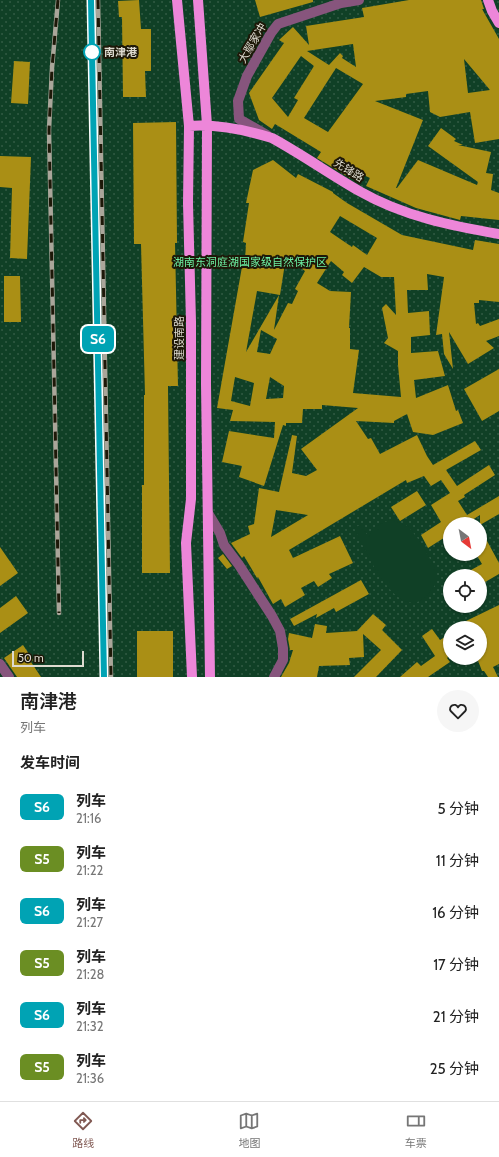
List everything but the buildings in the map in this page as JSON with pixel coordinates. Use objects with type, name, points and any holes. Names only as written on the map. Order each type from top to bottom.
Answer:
[{"type":"main road","name":"建设南路","points":[[177,0],[189,126],[188,204],[191,322],[191,499],[186,543],[192,677]]},
{"type":"main road","points":[[198,0],[208,125],[206,392],[210,677]]},
{"type":"main road","points":[[488,0],[499,23]]},
{"type":"main road","name":"先锋路","points":[[189,126],[208,125],[272,138],[362,193],[407,213],[434,221],[499,234]]},
{"type":"street","name":"大鄢家冲","points":[[272,138],[239,119],[238,101],[248,76],[271,33],[278,24],[283,22],[341,3],[359,0]]},
{"type":"street","points":[[208,513],[220,533],[224,545],[239,565],[280,631],[283,660],[274,677]]},
{"type":"street","points":[[0,664],[10,677]]},
{"type":"green space","name":"湖南东洞庭湖国家级自然保护区","points":[[0,0],[499,0],[499,677],[0,677]]},
{"type":"green space","points":[[392,520],[408,526],[421,543],[435,568],[435,585],[425,597],[417,602],[407,602],[397,596],[388,587],[371,562],[354,528],[360,525],[369,537],[373,528],[384,522]]},
{"type":"railway","points":[[58,0],[52,68],[49,130],[59,613]]},
{"type":"railway","points":[[91,0],[104,677]]},
{"type":"railway","points":[[98,0],[111,677]]},
{"type":"train","name":"S6","points":[[91,0],[104,677]]},
{"type":"place","name":"南津港","points":[[92,52]]}]
